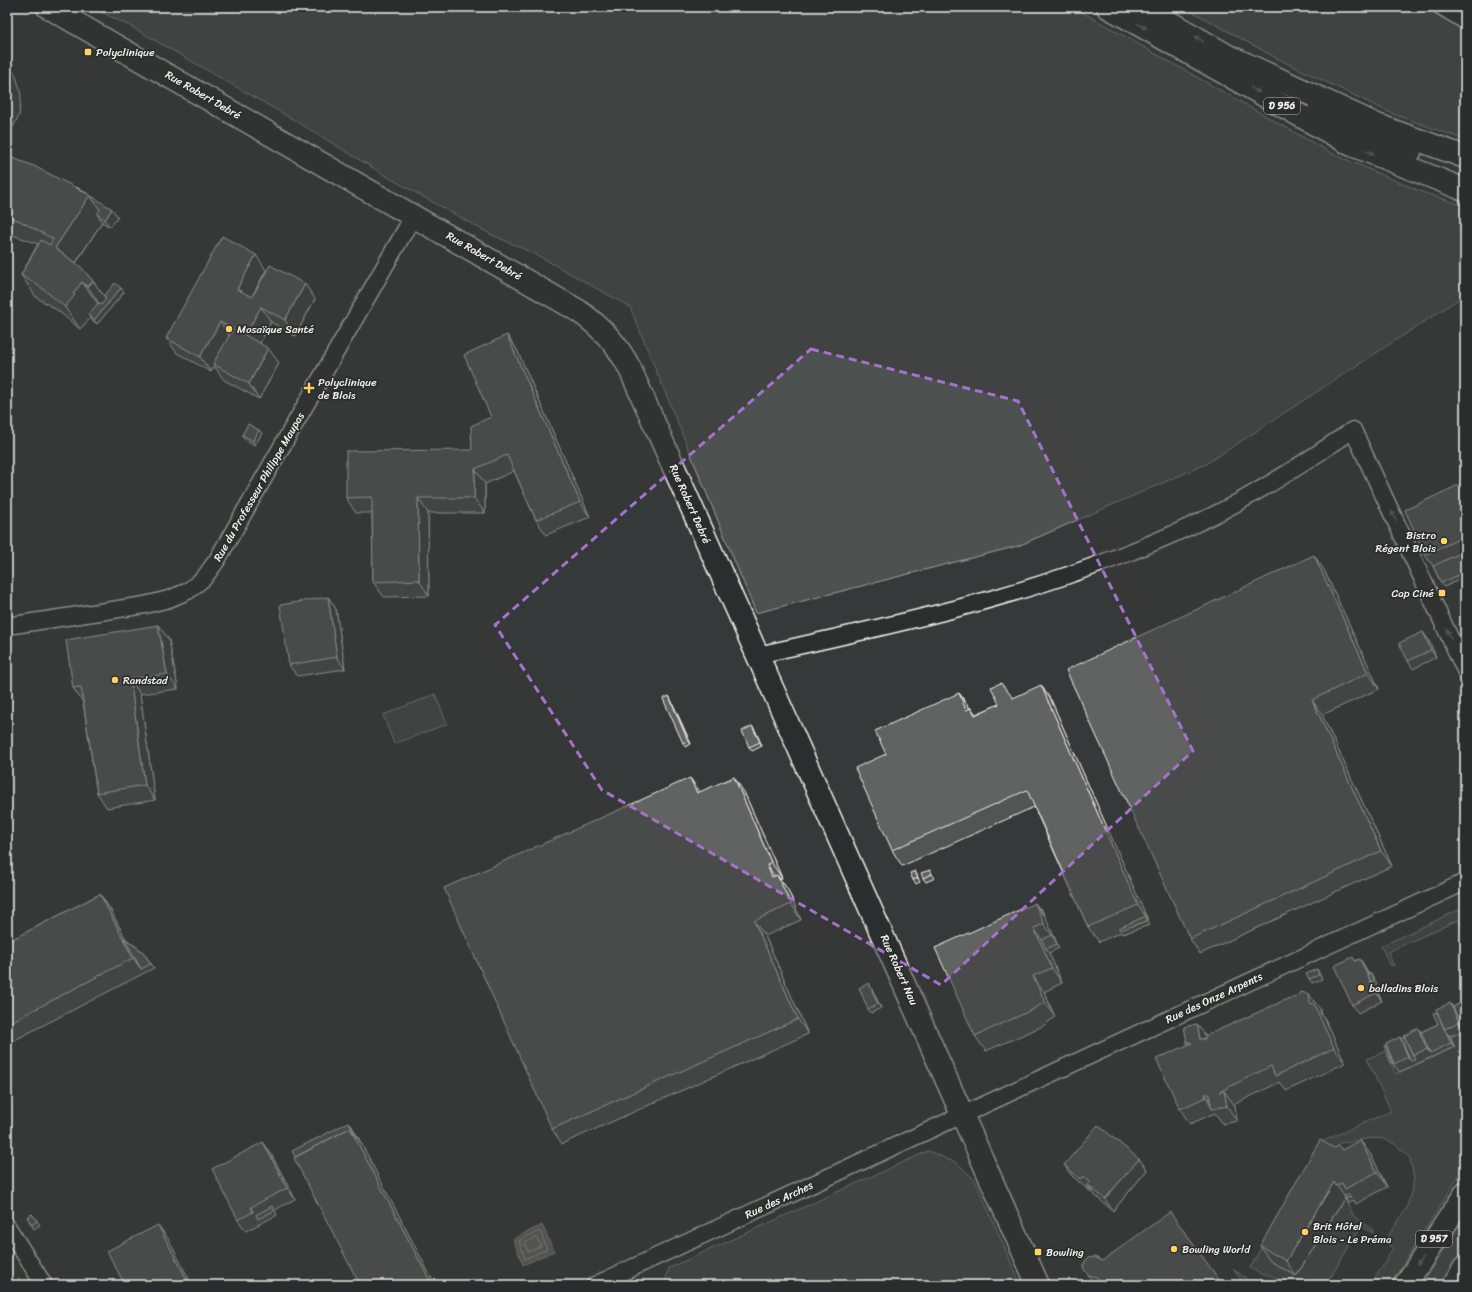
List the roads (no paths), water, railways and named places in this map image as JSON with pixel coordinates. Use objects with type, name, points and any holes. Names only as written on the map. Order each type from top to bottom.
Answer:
[{"type":"main road","name":"Rue Robert Debré","points":[[48,7],[414,215],[577,310],[598,326],[621,351],[630,368],[758,655]]},
{"type":"main road","name":"D 956","points":[[1108,7],[1352,145],[1465,190]]},
{"type":"main road","name":"D 956","points":[[1143,7],[1233,58],[1285,92],[1342,122],[1395,146],[1465,174]]},
{"type":"main road","name":"D 956","points":[[1233,58],[1377,125],[1465,157]]},
{"type":"main road","name":"Rue Robert Nau","points":[[758,655],[1038,1285]]},
{"type":"main road","name":"D 957","points":[[1405,1285],[1465,1194]]},
{"type":"main road","points":[[1454,1285],[1465,1267]]},
{"type":"street","points":[[1442,7],[1465,21]]},
{"type":"street","name":"Rue du Professeur Philippe Maupas","points":[[7,626],[145,605],[188,591],[204,578],[217,560],[414,215]]},
{"type":"street","points":[[758,655],[934,615],[1003,596],[1115,559],[1182,530],[1266,487],[1353,430],[1465,670]]},
{"type":"street","name":"Rue des Onze Arpents","points":[[963,1114],[1463,884]]},
{"type":"street","name":"Rue des Arches","points":[[595,1285],[963,1114]]},
{"type":"street","points":[[7,1226],[44,1285]]},
{"type":"water","points":[[542,1225],[554,1251],[523,1265],[513,1239]]},
{"type":"place","name":"Polyclinique","points":[[88,52]]},
{"type":"place","name":"Mosaïque Santé","points":[[229,329]]},
{"type":"place","name":"Polyclinique de Blois","points":[[309,388]]},
{"type":"place","name":"Bistro Régent Blois","points":[[1444,541]]},
{"type":"place","name":"Cap Ciné","points":[[1442,593]]},
{"type":"place","name":"Randstad","points":[[115,680]]},
{"type":"place","name":"balladins Blois","points":[[1361,988]]},
{"type":"place","name":"Brit Hôtel Blois - Le Préma","points":[[1305,1232]]},
{"type":"place","name":"Bowling World","points":[[1174,1249]]},
{"type":"place","name":"Bowling","points":[[1038,1252]]}]
